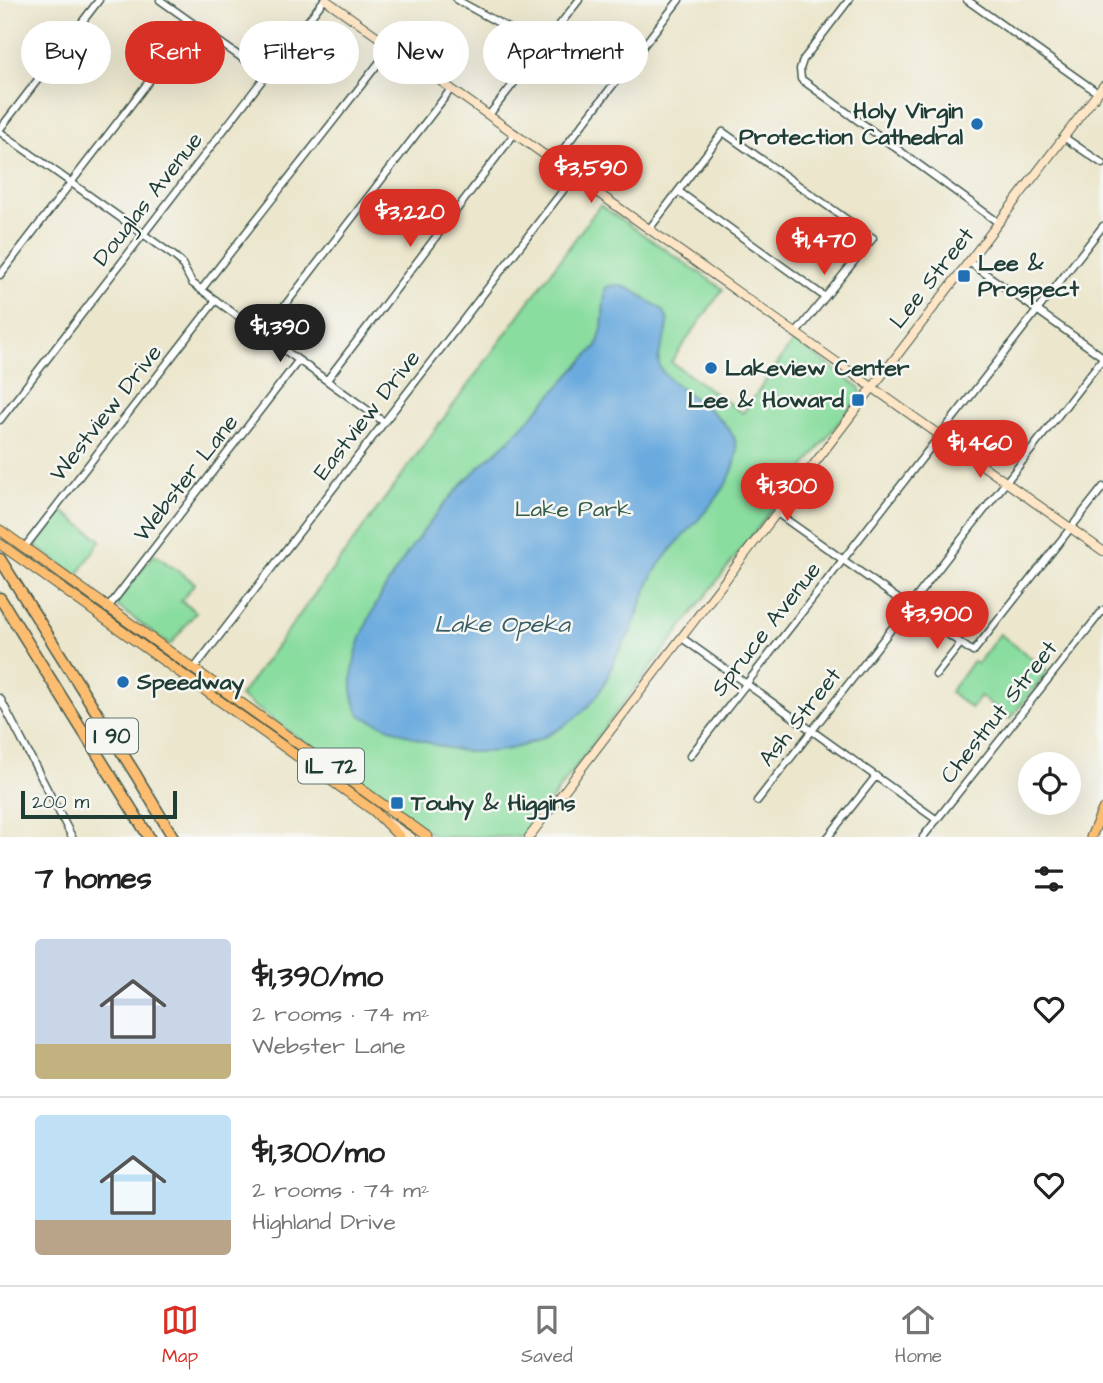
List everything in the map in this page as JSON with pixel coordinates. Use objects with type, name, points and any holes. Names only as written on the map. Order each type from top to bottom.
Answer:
[{"type":"highway","name":"I 90","points":[[0,559],[173,837]]},
{"type":"highway","name":"I 90","points":[[0,598],[149,837]]},
{"type":"highway","points":[[30,646],[48,635]]},
{"type":"main road","points":[[325,0],[373,33]]},
{"type":"main road","points":[[444,84],[1103,551]]},
{"type":"main road","name":"Lee Street","points":[[531,837],[1101,90]]},
{"type":"main road","name":"IL 72","points":[[0,530],[427,836]]},
{"type":"main road","points":[[0,544],[411,837]]},
{"type":"main road","points":[[1091,837],[1103,809]]},
{"type":"main road","points":[[383,818],[400,837]]},
{"type":"street","points":[[99,0],[0,130],[181,262],[192,283],[201,290],[384,422]]},
{"type":"street","points":[[160,0],[189,21]]},
{"type":"street","name":"Douglas Avenue","points":[[308,21],[325,0]]},
{"type":"street","points":[[457,0],[495,21]]},
{"type":"street","points":[[563,21],[579,0]]},
{"type":"street","points":[[554,161],[679,0]]},
{"type":"street","points":[[849,0],[803,60],[800,74],[806,85],[999,223]]},
{"type":"street","points":[[967,0],[1101,90]]},
{"type":"street","points":[[201,290],[373,70]]},
{"type":"street","points":[[0,275],[147,84]]},
{"type":"street","name":"Douglas Avenue","points":[[0,418],[259,84]]},
{"type":"street","points":[[489,115],[513,84]]},
{"type":"street","points":[[262,334],[451,89]]},
{"type":"street","points":[[650,228],[723,132],[873,238],[797,332]]},
{"type":"street","points":[[327,380],[515,133]]},
{"type":"street","points":[[1065,138],[1103,164]]},
{"type":"street","name":"Eastview Drive","points":[[188,677],[575,176]]},
{"type":"street","points":[[678,191],[825,298]]},
{"type":"street","name":"Spruce Avenue","points":[[690,756],[1103,226]]},
{"type":"street","points":[[969,262],[1103,358]]},
{"type":"street","name":"Westview Drive","points":[[24,548],[216,300]]},
{"type":"street","name":"Ash Street","points":[[757,801],[1103,358]]},
{"type":"street","name":"Webster Lane","points":[[102,616],[298,360]]},
{"type":"street","points":[[777,513],[973,652],[1103,487]]},
{"type":"street","name":"Chestnut Street","points":[[923,837],[1103,610]]},
{"type":"street","points":[[682,638],[937,820]]},
{"type":"street","points":[[936,675],[961,643]]},
{"type":"street","points":[[0,698],[72,837]]},
{"type":"street","points":[[828,837],[876,776]]},
{"type":"green space","name":"Lake Park","points":[[600,205],[723,289],[671,362],[743,413],[794,340],[859,387],[861,393],[524,837],[436,837],[240,696]]},
{"type":"green space","points":[[62,511],[101,540],[77,576],[36,546]]},
{"type":"green space","points":[[154,554],[195,583],[181,601],[196,612],[170,645],[117,606],[117,602]]},
{"type":"green space","points":[[1000,634],[1048,671],[1010,719],[980,696],[971,708],[950,692],[973,661],[977,664]]},
{"type":"water","name":"Lake Opeka","points":[[614,285],[636,292],[664,312],[668,327],[659,365],[671,380],[719,418],[735,439],[737,451],[734,467],[726,483],[657,568],[631,631],[598,695],[567,724],[526,745],[501,751],[478,752],[432,744],[361,716],[352,690],[355,660],[366,626],[383,592],[404,558],[448,500],[517,432],[597,346],[602,328],[605,290],[606,287]]},
{"type":"place","name":"Holy Virgin Protection Cathedral","points":[[977,124]]},
{"type":"place","name":"Lee & Prospect","points":[[964,276]]},
{"type":"place","name":"Lakeview Center","points":[[711,368]]},
{"type":"place","name":"Lee & Howard","points":[[858,400]]},
{"type":"place","name":"Speedway","points":[[123,682]]},
{"type":"place","name":"Touhy & Higgins","points":[[397,803]]}]
